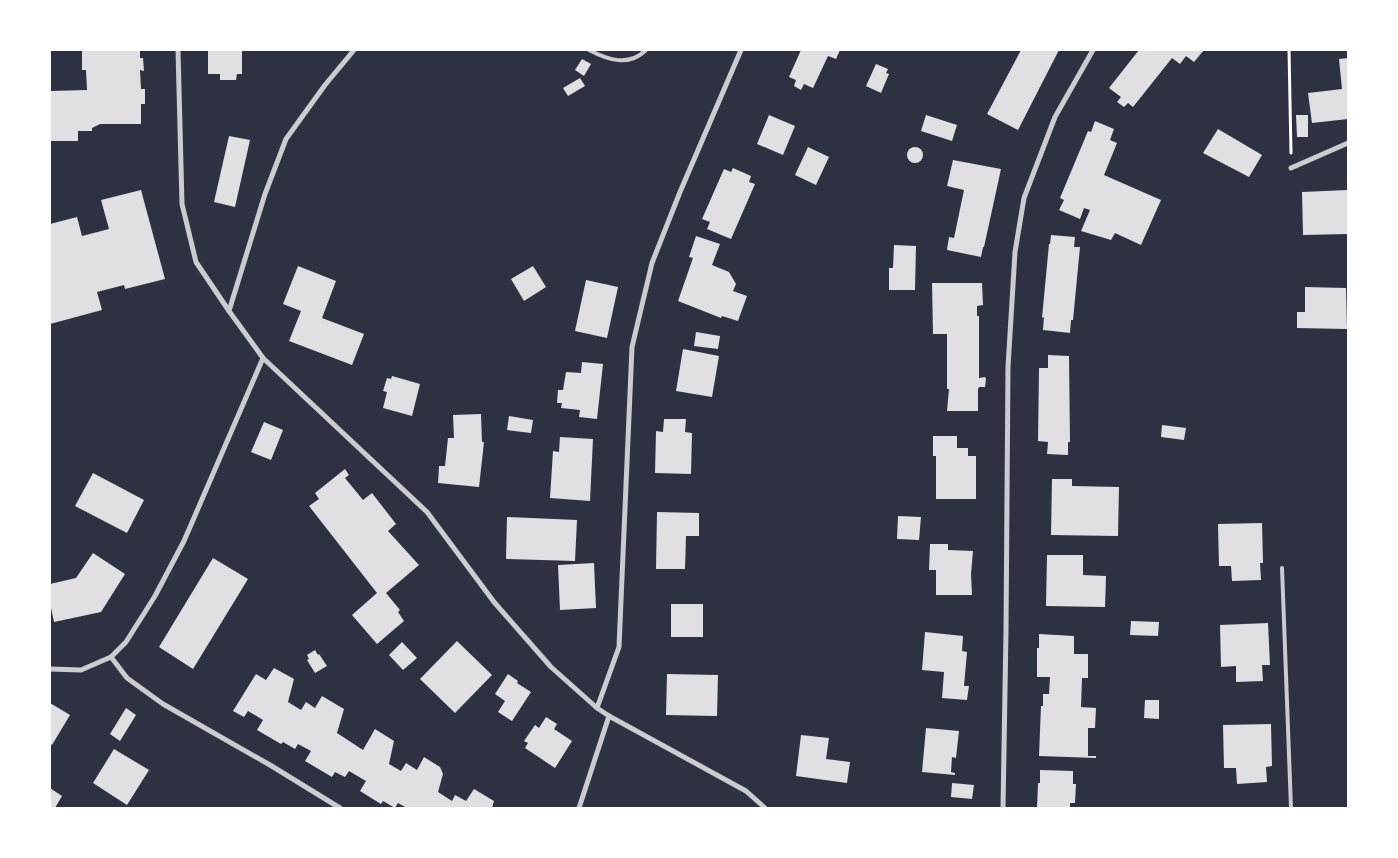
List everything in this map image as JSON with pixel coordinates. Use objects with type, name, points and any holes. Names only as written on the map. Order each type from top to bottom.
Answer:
[{"type":"street","points":[[178,50],[182,204],[196,262],[263,358],[427,512],[494,602],[551,666],[597,708],[746,791],[765,808]]},
{"type":"street","points":[[229,311],[265,194],[286,139],[325,85],[354,50]]},
{"type":"street","points":[[597,708],[619,647],[632,347],[652,263],[680,192],[741,50]]},
{"type":"street","points":[[1003,808],[1008,367],[1015,252],[1024,198],[1055,117],[1093,50]]},
{"type":"street","points":[[1291,168],[1348,143]]},
{"type":"street","points":[[50,669],[80,670],[111,657],[126,642],[155,596],[184,541],[263,358]]},
{"type":"street","points":[[111,657],[127,678],[163,704],[270,765],[340,808]]},
{"type":"street","points":[[579,808],[609,716]]},
{"type":"lane","points":[[589,50],[618,62],[640,56],[646,50]]},
{"type":"lane","points":[[1282,568],[1291,808]]},
{"type":"path","points":[[1289,50],[1291,168]]},
{"type":"building","points":[[82,50],[140,50],[144,71],[140,70],[141,89],[145,89],[145,104],[141,104],[141,124],[100,124],[92,128],[92,131],[78,131],[78,141],[50,141],[50,91],[87,90],[86,70],[82,70]]},
{"type":"building","points":[[208,50],[242,50],[242,74],[237,74],[236,80],[220,80],[220,74],[208,74]]},
{"type":"building","points":[[801,50],[840,50],[836,59],[828,56],[813,88],[804,84],[801,90],[794,86],[796,80],[789,77]]},
{"type":"building","points":[[1021,50],[1059,50],[1018,130],[987,114]]},
{"type":"building","points":[[1139,50],[1204,50],[1194,62],[1186,56],[1180,64],[1172,58],[1133,107],[1128,103],[1124,107],[1117,102],[1121,97],[1109,88]]},
{"type":"building","points":[[1348,58],[1348,119],[1312,123],[1308,93],[1342,89],[1339,59]]},
{"type":"building","points":[[582,59],[591,64],[584,76],[575,70]]},
{"type":"building","points":[[876,64],[888,69],[886,73],[889,74],[881,93],[866,86]]},
{"type":"building","points":[[580,78],[585,86],[568,96],[563,88]]},
{"type":"building","points":[[769,115],[795,126],[783,155],[757,144]]},
{"type":"building","points":[[926,115],[957,125],[952,141],[921,131]]},
{"type":"building","points":[[1296,115],[1308,115],[1308,137],[1297,137]]},
{"type":"building","points":[[1095,121],[1114,129],[1110,140],[1117,143],[1104,175],[1161,200],[1141,245],[1115,233],[1111,240],[1081,231],[1090,210],[1084,208],[1080,219],[1059,210],[1064,200],[1060,198],[1088,131],[1091,132]]},
{"type":"building","points":[[1218,129],[1262,155],[1249,177],[1203,153]]},
{"type":"building","points":[[229,136],[250,140],[235,207],[214,202]]},
{"type":"building","points":[[808,147],[829,157],[816,185],[795,175]]},
{"type":"building","points":[[915,147],[921,149],[923,155],[921,161],[915,163],[909,161],[907,155],[909,149]]},
{"type":"building","points":[[953,160],[1001,169],[981,257],[947,250],[949,237],[954,238],[964,190],[947,186]]},
{"type":"building","points":[[733,168],[751,176],[749,182],[755,184],[731,239],[707,229],[710,222],[702,219],[724,169],[731,172]]},
{"type":"building","points":[[141,190],[165,279],[125,289],[124,285],[97,292],[102,310],[50,324],[50,224],[77,217],[82,236],[109,229],[101,200]]},
{"type":"building","points":[[1348,190],[1348,234],[1303,235],[1302,192]]},
{"type":"building","points":[[1051,235],[1075,237],[1074,247],[1080,247],[1070,333],[1043,330],[1044,317],[1042,318]]},
{"type":"building","points":[[696,236],[720,244],[712,265],[729,272],[736,284],[733,291],[747,296],[738,321],[722,316],[721,318],[678,301],[693,258],[689,257]]},
{"type":"building","points":[[894,245],[916,246],[915,290],[889,290],[889,268],[893,268]]},
{"type":"building","points":[[298,266],[336,281],[322,318],[364,334],[352,365],[289,341],[301,311],[283,304]]},
{"type":"building","points":[[533,266],[546,287],[524,301],[511,279]]},
{"type":"building","points":[[586,280],[618,287],[607,338],[575,331]]},
{"type":"building","points":[[932,283],[982,283],[983,305],[977,306],[977,316],[979,316],[979,378],[985,377],[986,379],[985,387],[979,387],[978,389],[978,411],[947,411],[949,389],[947,389],[947,334],[933,334]]},
{"type":"building","points":[[1305,287],[1346,288],[1347,329],[1297,328],[1297,312],[1305,312]]},
{"type":"building","points":[[696,332],[720,336],[718,349],[694,346]]},
{"type":"building","points":[[683,349],[719,356],[712,397],[676,391]]},
{"type":"building","points":[[1048,355],[1069,356],[1070,442],[1068,442],[1068,455],[1047,454],[1048,442],[1038,441],[1039,368],[1048,368]]},
{"type":"building","points":[[582,362],[603,364],[597,419],[579,417],[580,410],[561,408],[562,403],[557,403],[558,390],[563,390],[566,372],[581,373]]},
{"type":"building","points":[[392,376],[420,384],[412,416],[383,408],[387,392],[383,391],[387,378],[391,379]]},
{"type":"building","points":[[481,414],[482,442],[484,442],[479,487],[438,483],[439,466],[445,466],[448,438],[454,438],[453,415]]},
{"type":"building","points":[[509,416],[533,420],[531,433],[507,430]]},
{"type":"building","points":[[664,419],[686,419],[685,432],[692,433],[691,474],[655,473],[656,431],[663,432]]},
{"type":"building","points":[[264,422],[283,430],[271,460],[251,452]]},
{"type":"building","points":[[1162,425],[1186,428],[1184,440],[1161,437]]},
{"type":"building","points":[[933,436],[957,436],[957,448],[968,448],[968,456],[976,456],[976,499],[936,499],[936,456],[933,456]]},
{"type":"building","points":[[560,437],[593,439],[590,501],[550,498],[553,451],[559,452]]},
{"type":"building","points":[[345,469],[349,475],[345,478],[363,500],[372,493],[396,524],[388,531],[419,565],[386,593],[400,610],[398,612],[404,621],[377,644],[352,615],[377,593],[309,506],[319,499],[315,493]]},
{"type":"building","points":[[93,473],[144,500],[127,533],[75,506]]},
{"type":"building","points":[[1052,479],[1072,479],[1072,486],[1119,487],[1118,536],[1051,535]]},
{"type":"building","points":[[657,512],[699,513],[699,536],[686,536],[685,569],[656,569]]},
{"type":"building","points":[[898,516],[921,517],[919,540],[897,539]]},
{"type":"building","points":[[507,517],[577,520],[575,561],[506,559]]},
{"type":"building","points":[[1262,523],[1263,563],[1260,563],[1261,580],[1232,581],[1231,566],[1219,566],[1218,524]]},
{"type":"building","points":[[930,544],[948,544],[948,550],[973,551],[972,595],[936,595],[936,570],[929,570]]},
{"type":"building","points":[[93,553],[125,574],[101,612],[54,622],[50,603],[50,584],[76,578]]},
{"type":"building","points":[[1047,555],[1083,555],[1083,575],[1106,576],[1105,607],[1046,606]]},
{"type":"building","points":[[213,558],[248,579],[193,669],[159,647]]},
{"type":"building","points":[[594,563],[596,608],[560,610],[558,565]]},
{"type":"building","points":[[671,604],[703,604],[703,637],[671,637]]},
{"type":"building","points":[[1131,621],[1159,622],[1158,636],[1130,635]]},
{"type":"building","points":[[1268,623],[1270,665],[1262,665],[1263,681],[1236,682],[1236,666],[1221,667],[1220,625]]},
{"type":"building","points":[[925,632],[963,636],[962,651],[967,652],[964,686],[969,686],[967,700],[942,698],[944,672],[922,670]]},
{"type":"building","points":[[1039,634],[1074,636],[1074,654],[1088,654],[1088,678],[1082,678],[1081,707],[1096,708],[1095,728],[1088,728],[1088,756],[1096,756],[1096,758],[1039,756],[1041,706],[1043,706],[1043,694],[1049,694],[1050,677],[1037,677]]},
{"type":"building","points":[[457,641],[492,675],[455,713],[420,679]]},
{"type":"building","points":[[402,642],[417,658],[403,670],[389,655]]},
{"type":"building","points":[[315,650],[327,666],[315,673],[307,660],[309,659],[307,655]]},
{"type":"building","points":[[274,668],[294,679],[288,702],[301,710],[306,702],[315,708],[322,696],[344,709],[337,733],[363,750],[375,729],[394,741],[389,764],[401,771],[406,763],[417,770],[424,757],[440,767],[443,774],[438,792],[452,801],[455,795],[466,801],[474,789],[494,801],[492,808],[407,808],[398,803],[395,808],[383,801],[381,804],[360,791],[366,781],[349,771],[345,777],[335,772],[332,777],[305,761],[311,751],[298,744],[295,749],[283,742],[281,744],[257,730],[263,720],[248,711],[244,717],[233,711],[256,674],[266,680]]},
{"type":"building","points":[[508,674],[518,681],[517,683],[531,692],[512,721],[498,712],[505,701],[495,694]]},
{"type":"building","points":[[667,674],[718,675],[717,716],[666,715]]},
{"type":"building","points":[[1145,700],[1159,700],[1159,719],[1144,718]]},
{"type":"building","points":[[50,703],[70,715],[52,745],[50,744]]},
{"type":"building","points":[[126,708],[136,715],[120,741],[110,734]]},
{"type":"building","points":[[546,717],[557,724],[554,729],[572,741],[555,768],[525,748],[528,743],[524,741],[535,725],[539,728]]},
{"type":"building","points":[[1271,724],[1272,766],[1266,767],[1267,782],[1237,784],[1236,768],[1224,768],[1223,725]]},
{"type":"building","points":[[926,728],[959,731],[956,758],[952,757],[951,772],[955,773],[955,775],[922,772]]},
{"type":"building","points":[[801,735],[829,738],[826,759],[850,762],[847,783],[796,776]]},
{"type":"building","points":[[114,749],[149,770],[127,805],[93,783]]},
{"type":"building","points":[[1040,770],[1073,771],[1073,784],[1076,784],[1075,803],[1070,803],[1070,808],[1037,808]]},
{"type":"building","points":[[952,783],[974,785],[972,799],[951,797]]},
{"type":"building","points":[[50,788],[62,796],[55,808],[50,808]]}]
